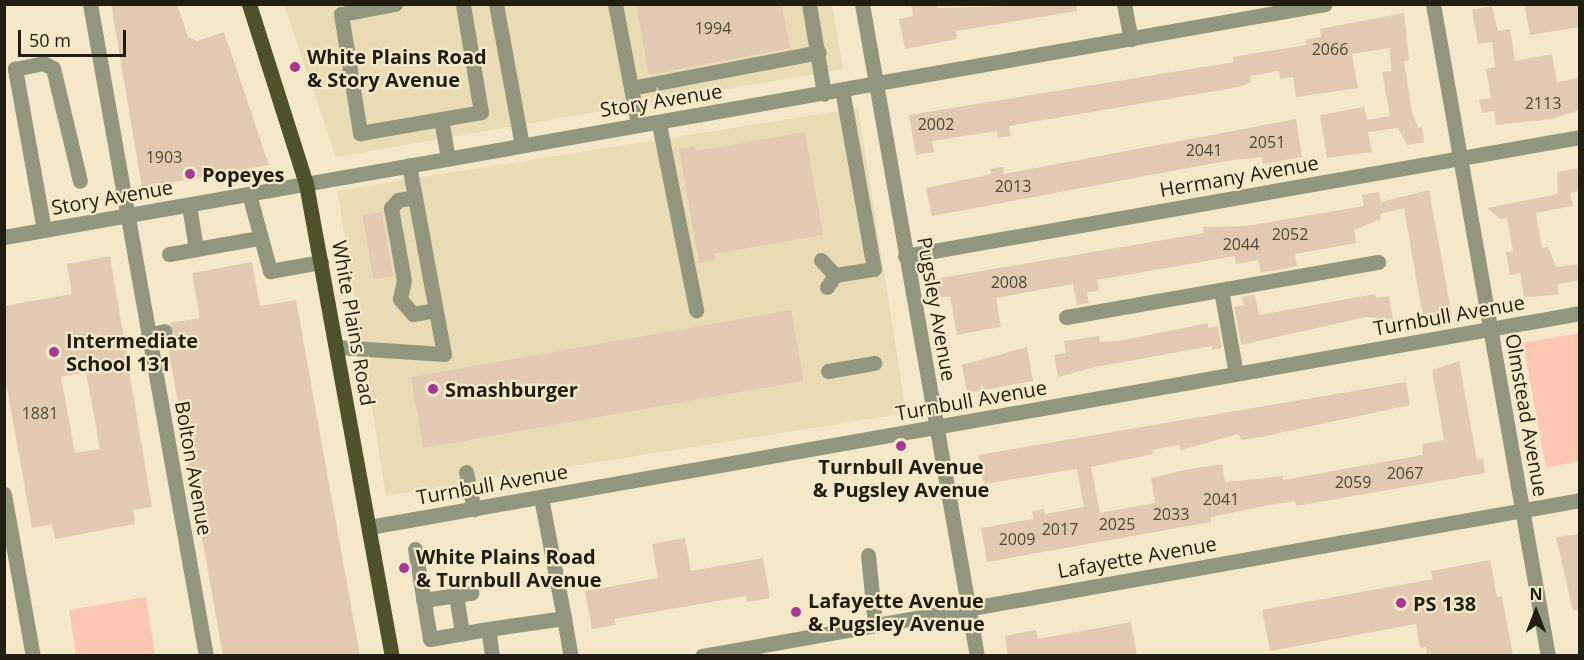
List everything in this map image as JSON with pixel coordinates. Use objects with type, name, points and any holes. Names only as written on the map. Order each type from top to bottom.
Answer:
[{"type":"main road","name":"White Plains Road","points":[[249,4],[306,184],[392,656]]},
{"type":"street","name":"Bolton Avenue","points":[[90,4],[206,656]]},
{"type":"street","points":[[395,4],[341,14],[360,133],[481,112],[463,4]]},
{"type":"street","points":[[496,4],[522,145]]},
{"type":"street","points":[[615,4],[638,124]]},
{"type":"street","points":[[809,4],[819,52],[824,94]]},
{"type":"street","name":"Pugsley Avenue","points":[[862,4],[977,656]]},
{"type":"street","points":[[1124,4],[1131,39]]},
{"type":"street","name":"Story Avenue","points":[[4,237],[638,124],[659,124],[1325,4]]},
{"type":"street","name":"Olmstead Avenue","points":[[1433,4],[1548,656]]},
{"type":"street","points":[[632,88],[819,52]]},
{"type":"street","points":[[44,230],[10,70],[44,63],[53,68],[80,181]]},
{"type":"street","points":[[820,260],[831,281],[874,269],[842,90]]},
{"type":"street","points":[[441,119],[448,158]]},
{"type":"street","points":[[659,124],[696,310]]},
{"type":"street","name":"Hermany Avenue","points":[[905,256],[1580,137]]},
{"type":"street","points":[[337,347],[444,354],[409,165]]},
{"type":"street","points":[[249,194],[270,271],[321,262]]},
{"type":"street","points":[[415,197],[398,200],[391,208],[404,280],[400,299],[413,314],[436,310]]},
{"type":"street","points":[[189,205],[196,249]]},
{"type":"street","points":[[169,255],[260,238]]},
{"type":"street","points":[[1066,317],[1378,262]]},
{"type":"street","points":[[1221,290],[1236,374]]},
{"type":"street","name":"Turnbull Avenue","points":[[369,527],[541,497],[884,430],[937,428],[1580,313]]},
{"type":"street","points":[[148,335],[165,332]]},
{"type":"street","points":[[828,370],[874,363]]},
{"type":"street","points":[[466,472],[474,509]]},
{"type":"street","points":[[4,494],[33,656]]},
{"type":"street","points":[[541,497],[571,656]]},
{"type":"street","name":"Lafayette Avenue","points":[[702,656],[1580,500]]},
{"type":"street","points":[[415,549],[430,639],[564,618]]},
{"type":"street","points":[[868,555],[875,624]]},
{"type":"street","points":[[423,600],[463,594],[462,634]]},
{"type":"street","points":[[488,629],[492,656]]},
{"type":"shaded area","points":[[284,5],[832,5],[843,69],[336,157]]},
{"type":"shaded area","points":[[858,108],[906,413],[386,496],[337,190]]},
{"type":"shaded area","points":[[1579,333],[1579,461],[1546,468],[1523,343]]},
{"type":"shaded area","points":[[146,597],[155,654],[76,655],[69,610]]},
{"type":"building","points":[[111,4],[177,4],[188,37],[197,41],[224,32],[269,165],[142,188]]},
{"type":"building","points":[[636,4],[782,4],[790,48],[649,75]]},
{"type":"building","points":[[911,4],[937,4],[938,8],[1076,4],[1077,11],[956,31],[957,39],[905,49],[899,19],[913,16]]},
{"type":"building","points":[[1524,4],[1580,4],[1580,27],[1530,35]]},
{"type":"building","points":[[1492,6],[1498,31],[1510,29],[1515,61],[1552,54],[1557,82],[1580,78],[1580,110],[1552,119],[1496,125],[1494,111],[1482,113],[1479,100],[1491,98],[1486,69],[1495,67],[1492,42],[1478,44],[1472,10]]},
{"type":"building","points":[[1404,13],[1409,60],[1404,61],[1412,112],[1418,128],[1422,127],[1424,142],[1407,145],[1398,128],[1368,132],[1372,152],[1327,158],[1320,115],[1364,107],[1367,120],[1390,116],[1382,72],[1392,71],[1389,48],[1352,54],[1358,88],[1296,97],[1293,77],[1280,79],[1279,71],[1250,76],[1251,82],[1239,87],[1009,126],[1011,136],[998,138],[997,131],[932,141],[934,152],[916,155],[909,115],[1234,62],[1233,57],[1306,45],[1305,40],[1321,37],[1320,29]]},
{"type":"building","points":[[1296,119],[1302,157],[1263,164],[1262,157],[1226,161],[932,216],[926,188],[991,174],[990,169],[1003,167],[1004,174]]},
{"type":"building","points":[[805,132],[823,235],[714,254],[716,260],[699,263],[679,149],[695,146],[696,151]]},
{"type":"building","points":[[1580,168],[1580,191],[1570,193],[1573,206],[1536,213],[1542,248],[1548,247],[1556,267],[1580,264],[1580,280],[1558,284],[1558,295],[1524,297],[1520,273],[1510,275],[1506,252],[1513,251],[1507,218],[1500,219],[1487,208],[1558,194],[1557,172]]},
{"type":"building","points":[[1429,190],[1452,316],[1427,321],[1422,311],[1404,208],[1380,214],[1381,219],[1354,230],[1356,243],[1295,254],[1297,266],[1261,273],[1258,260],[1236,264],[1235,256],[1097,280],[1099,290],[1087,293],[1089,303],[1077,305],[1073,284],[996,298],[1001,327],[957,335],[950,296],[938,298],[935,279],[1204,233],[1203,227],[1247,226],[1364,206],[1362,195],[1379,192],[1381,202]]},
{"type":"building","points":[[382,212],[393,276],[374,279],[362,215]]},
{"type":"building","points":[[110,256],[152,507],[133,510],[135,524],[55,539],[52,524],[32,528],[4,371],[4,306],[72,294],[67,264]],"holes":[[[86,372],[100,449],[75,453],[61,377]]]},
{"type":"building","points":[[252,262],[260,306],[296,300],[360,656],[223,656],[167,341],[174,333],[170,323],[200,318],[192,273]]},
{"type":"building","points":[[1375,294],[1376,298],[1389,296],[1393,319],[1366,317],[1241,345],[1234,307],[1244,305],[1242,297],[1255,295],[1259,315]]},
{"type":"building","points":[[791,310],[804,381],[423,448],[411,377]]},
{"type":"building","points":[[1208,323],[1208,328],[1218,326],[1222,348],[1212,350],[1212,346],[1095,367],[1058,377],[1054,355],[1066,353],[1064,341],[1099,336],[1100,342],[1118,341]]},
{"type":"building","points":[[1027,347],[1033,381],[967,393],[962,365]]},
{"type":"building","points":[[1459,361],[1477,460],[1483,459],[1485,473],[1296,506],[1295,501],[1264,506],[1211,517],[1211,522],[987,562],[981,528],[1033,519],[1032,511],[1044,509],[1045,514],[1084,507],[1077,469],[984,484],[978,455],[1406,382],[1410,405],[1261,437],[1241,440],[1238,434],[1181,450],[1179,445],[1152,450],[1153,454],[1091,467],[1100,513],[1155,503],[1151,478],[1185,470],[1222,464],[1225,482],[1283,476],[1283,480],[1422,455],[1423,444],[1444,440],[1432,370]]},
{"type":"building","points":[[1580,534],[1580,609],[1573,610],[1556,537]]},
{"type":"building","points":[[685,538],[691,571],[763,558],[770,598],[747,602],[746,596],[614,619],[616,625],[592,629],[585,591],[658,578],[652,544]]},
{"type":"building","name":"PS 138","points":[[1490,560],[1497,597],[1502,596],[1513,656],[1427,656],[1426,647],[1420,648],[1416,624],[1270,651],[1262,610],[1433,579],[1431,571]]},
{"type":"building","points":[[1131,622],[1137,656],[1008,656],[1005,636],[1036,630],[1038,639]]},
{"type":"place","name":"White Plains Road & Story Avenue","points":[[295,67]]},
{"type":"place","name":"Popeyes","points":[[190,174]]},
{"type":"place","name":"Intermediate School 131","points":[[54,352]]},
{"type":"place","name":"Smashburger","points":[[433,389]]},
{"type":"place","name":"Turnbull Avenue & Pugsley Avenue","points":[[901,446]]},
{"type":"place","name":"White Plains Road & Turnbull Avenue","points":[[404,568]]},
{"type":"place","name":"PS 138","points":[[1401,603]]},
{"type":"place","name":"Lafayette Avenue & Pugsley Avenue","points":[[796,612]]}]
